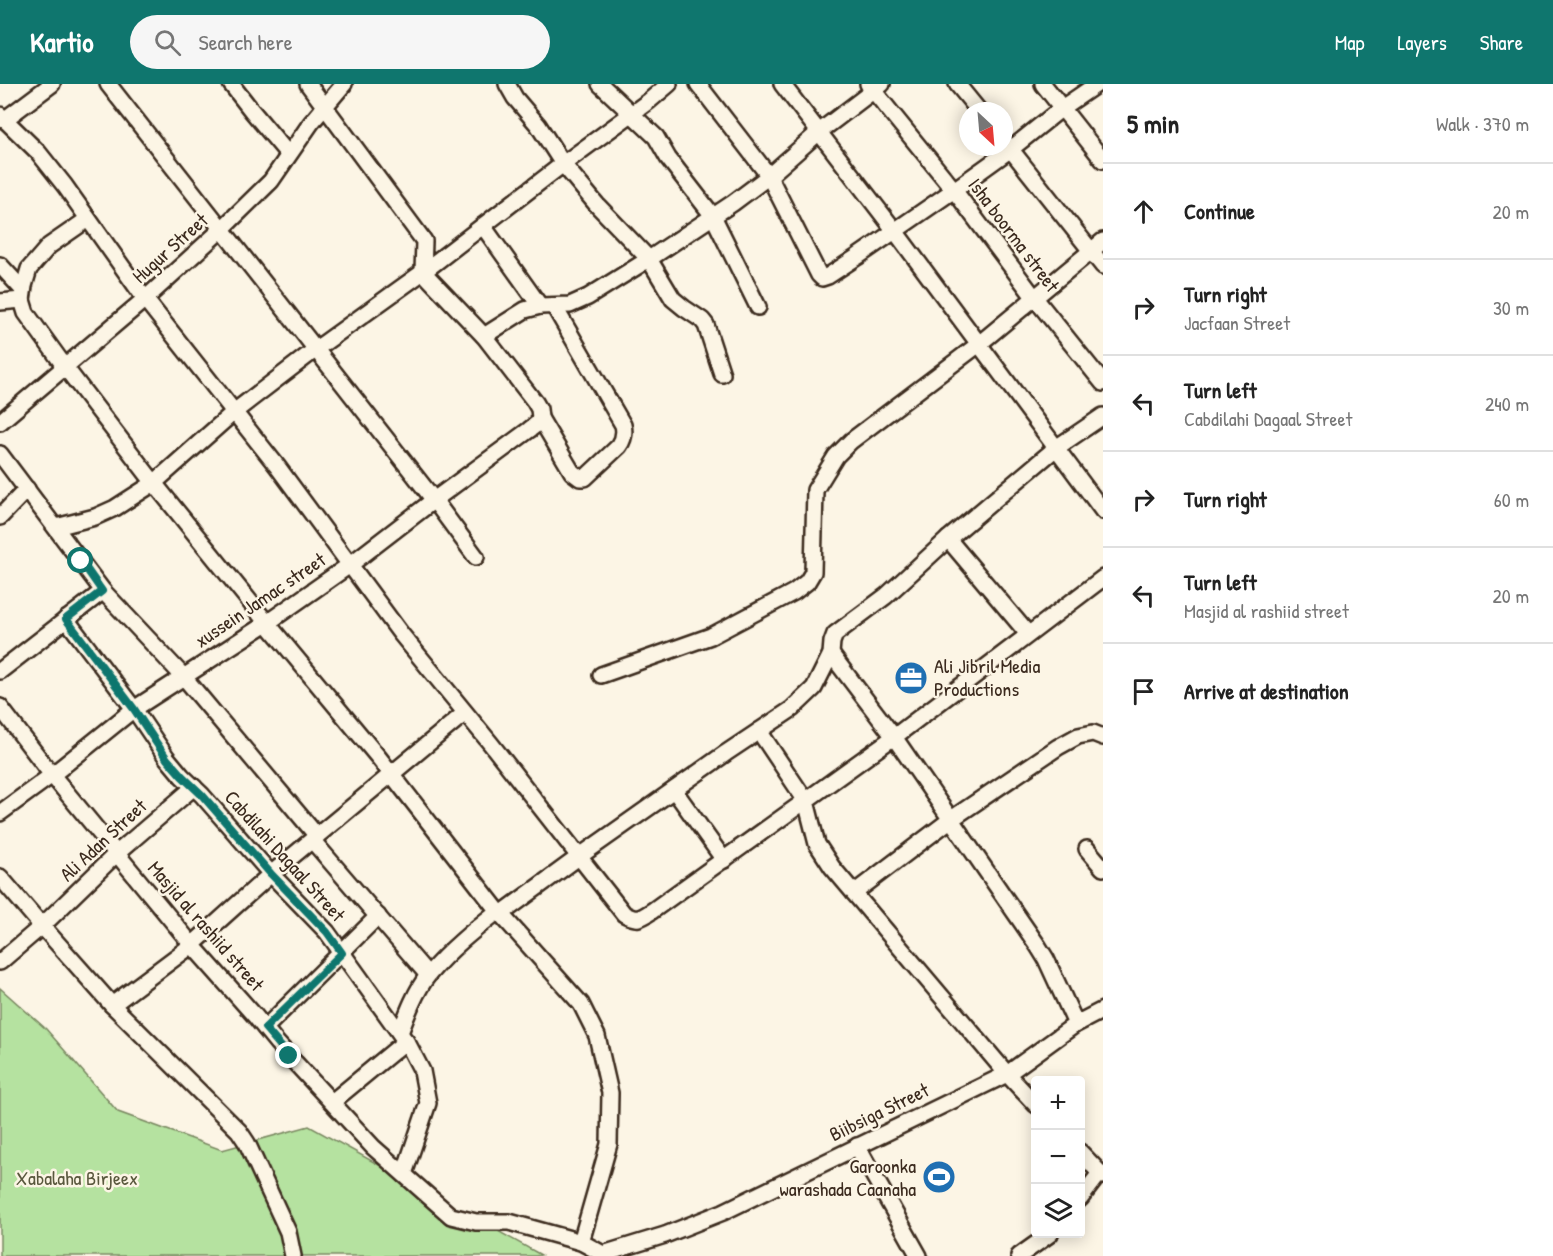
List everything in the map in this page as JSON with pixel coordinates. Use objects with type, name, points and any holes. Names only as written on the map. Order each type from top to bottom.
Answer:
[{"type":"street","points":[[52,84],[2,117],[38,152],[145,299],[277,465],[401,634],[624,914],[632,918],[640,919],[806,801],[1103,578]]},
{"type":"street","points":[[108,84],[434,500],[476,557]]},
{"type":"street","points":[[231,84],[288,154]]},
{"type":"street","points":[[308,84],[424,241],[423,272],[484,336],[535,402],[540,418],[572,472],[580,478],[585,478],[620,446],[624,440],[623,425],[547,306],[483,226]]},
{"type":"street","name":"Hugur Street","points":[[0,422],[145,299],[271,181],[311,123],[344,84]]},
{"type":"street","points":[[507,84],[515,98],[538,125],[563,164],[597,205],[650,259],[673,299],[706,325],[722,374]]},
{"type":"street","points":[[600,84],[656,137],[668,158],[713,216],[758,307]]},
{"type":"street","points":[[56,527],[95,517],[115,508],[154,483],[234,412],[316,349],[423,272],[669,84]]},
{"type":"street","points":[[698,84],[769,176],[822,278],[838,270],[954,190],[994,156]]},
{"type":"street","points":[[782,84],[895,231],[1103,511]]},
{"type":"street","points":[[957,84],[972,102]]},
{"type":"street","points":[[1043,84],[1103,160]]},
{"type":"street","points":[[1013,141],[1096,84]]},
{"type":"street","points":[[484,336],[525,310],[570,305],[588,297],[650,259],[769,176],[875,86]]},
{"type":"street","name":"Isha boorma street","points":[[875,86],[1034,297],[1103,383]]},
{"type":"street","points":[[1013,152],[1097,246],[1103,266]]},
{"type":"street","points":[[88,219],[49,246],[29,269],[23,295],[26,313],[154,483],[391,774],[500,913],[581,1004],[597,1036],[610,1093],[609,1144],[581,1242]]},
{"type":"street","points":[[601,675],[711,636],[794,592],[807,582],[813,572],[815,490],[836,456],[851,441],[979,344],[1097,246]]},
{"type":"street","points":[[0,265],[23,295]]},
{"type":"street","points":[[0,302],[23,295]]},
{"type":"street","points":[[332,1102],[403,1037],[408,1011],[428,975],[465,937],[792,709],[814,687],[831,654],[835,634],[886,596],[948,539],[1056,448],[1103,416]]},
{"type":"street","name":"xussein Jamac street","points":[[0,813],[52,775],[134,709],[267,623],[351,564],[529,430],[538,423],[540,418]]},
{"type":"street","points":[[0,454],[102,591],[183,676],[428,975]]},
{"type":"street","points":[[0,517],[27,489]]},
{"type":"street","points":[[948,539],[1028,634]]},
{"type":"street","points":[[0,671],[102,591]]},
{"type":"street","name":"Cabdilahi Dagaal Street","points":[[66,619],[134,709],[167,759],[327,932],[403,1037],[422,1071],[428,1103],[404,1174]]},
{"type":"street","points":[[831,654],[894,737],[1038,946],[1076,1024]]},
{"type":"street","name":"Masjid al rashiid street","points":[[0,707],[52,775],[192,945],[289,1056],[373,1147],[452,1216],[476,1222],[509,1222],[581,1242],[603,1255]]},
{"type":"street","points":[[112,1005],[192,945],[271,874],[465,712]]},
{"type":"street","points":[[759,731],[806,801],[817,844],[832,867],[1031,1101]]},
{"type":"street","points":[[854,893],[950,820],[1059,747],[1078,736],[1094,733],[1103,737]]},
{"type":"street","name":"Ali Adan Street","points":[[0,962],[42,926],[116,854],[194,787]]},
{"type":"street","points":[[674,790],[724,860]]},
{"type":"street","points":[[1087,849],[1103,868]]},
{"type":"street","points":[[0,877],[112,1005],[239,1131],[252,1153],[288,1232],[294,1256]]},
{"type":"street","points":[[265,1028],[378,916]]},
{"type":"street","name":"Biibsiga Street","points":[[603,1255],[688,1227],[733,1207],[1007,1074],[1076,1024],[1103,1010]]},
{"type":"street","points":[[857,1146],[912,1253]]},
{"type":"street","points":[[1085,1157],[1102,1175],[1085,1194]]},
{"type":"street","points":[[1026,1254],[1044,1238]]},
{"type":"green space","name":"Xabalaha Birjeex","points":[[0,988],[46,1029],[118,1112],[222,1150],[309,1126],[541,1255],[0,1256]]},
{"type":"place","name":"Ali Jibril Media Productions","points":[[911,678]]},
{"type":"place","name":"Garoonka warashada Caanaha","points":[[939,1177]]},
{"type":"route","points":[[81,561],[102,591],[66,619],[134,709],[167,759],[327,932],[342,953],[265,1028],[289,1056]]}]
